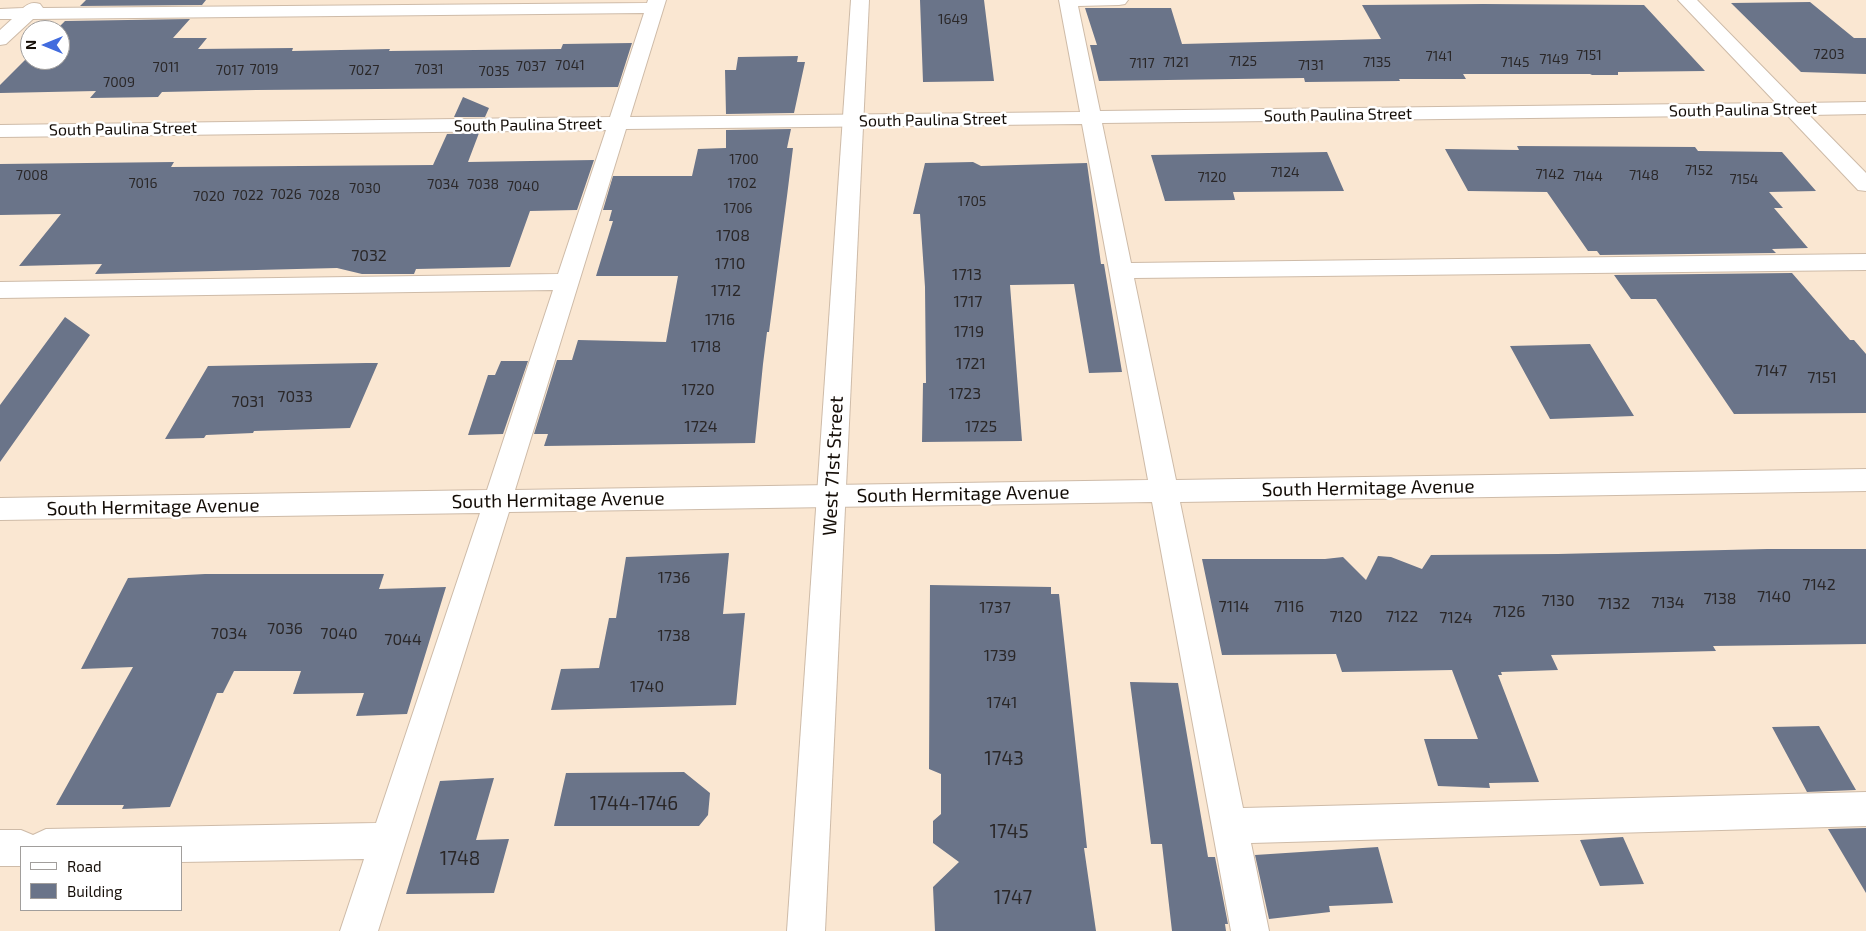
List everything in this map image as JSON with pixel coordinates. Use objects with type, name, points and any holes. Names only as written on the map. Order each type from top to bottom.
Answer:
[{"type":"street","points":[[0,40],[42,0]]},
{"type":"street","name":"West 71st Street","points":[[806,931],[860,0]]},
{"type":"street","points":[[1119,0],[1068,0],[1250,931]]},
{"type":"street","points":[[1687,0],[1866,186]]},
{"type":"street","points":[[0,14],[655,4],[498,501],[359,931]]},
{"type":"street","name":"South Paulina Street","points":[[0,131],[1866,108]]},
{"type":"street","points":[[1121,271],[1866,262]]},
{"type":"street","points":[[0,290],[567,282]]},
{"type":"street","name":"South Hermitage Avenue","points":[[0,509],[1866,480]]},
{"type":"street","points":[[1229,826],[1866,809]]},
{"type":"street","points":[[103,846],[387,841]]},
{"type":"street","points":[[0,848],[20,848]]},
{"type":"building","points":[[86,0],[206,0],[202,5],[80,6]]},
{"type":"building","points":[[920,0],[984,0],[994,81],[923,82]]},
{"type":"building","points":[[1810,2],[1854,38],[1866,38],[1866,74],[1801,72],[1731,3]]},
{"type":"building","points":[[1362,5],[1644,5],[1705,71],[1618,72],[1618,75],[1463,74],[1466,79],[1399,79],[1400,81],[1305,82],[1304,78],[1099,81],[1090,45],[1097,45],[1085,8],[1171,8],[1182,44],[1381,39]]},
{"type":"building","points":[[190,19],[173,38],[207,38],[198,49],[293,48],[292,51],[390,49],[389,51],[561,49],[563,44],[632,43],[618,87],[256,90],[162,92],[158,97],[90,98],[96,91],[0,93],[0,85],[20,65],[20,70],[70,70],[70,21]]},
{"type":"building","points":[[798,56],[797,62],[805,62],[794,113],[726,114],[725,70],[736,70],[738,57]]},
{"type":"building","points":[[463,97],[489,108],[485,117],[454,117]]},
{"type":"building","points":[[791,129],[787,148],[793,148],[769,332],[767,332],[755,443],[544,446],[548,434],[534,434],[557,360],[572,360],[578,340],[666,342],[678,276],[596,276],[613,221],[609,221],[612,210],[603,210],[613,176],[692,176],[698,149],[726,148],[726,130]]},
{"type":"building","points":[[479,133],[468,162],[594,160],[577,210],[530,211],[510,267],[416,269],[414,274],[362,274],[337,268],[95,274],[102,264],[19,266],[61,214],[0,215],[0,164],[174,162],[171,167],[433,165],[447,134]]},
{"type":"building","points":[[1517,146],[1695,147],[1698,151],[1782,152],[1816,191],[1769,192],[1783,208],[1774,208],[1808,248],[1772,249],[1776,253],[1600,255],[1597,251],[1588,251],[1547,192],[1468,191],[1445,149],[1519,150]]},
{"type":"building","points":[[1327,152],[1344,191],[1233,192],[1235,200],[1165,201],[1151,155]]},
{"type":"building","points":[[973,162],[981,166],[1087,163],[1101,264],[1104,264],[1122,372],[1089,373],[1074,284],[1010,285],[1022,441],[922,442],[923,383],[926,383],[925,287],[920,214],[913,214],[925,163]]},
{"type":"building","points":[[1792,273],[1850,340],[1854,340],[1866,354],[1866,413],[1734,414],[1656,299],[1631,299],[1614,275]]},
{"type":"building","points":[[65,317],[90,335],[0,462],[0,405]]},
{"type":"building","points":[[1590,344],[1634,416],[1550,419],[1510,346]]},
{"type":"building","points":[[501,361],[528,361],[503,434],[468,435],[488,375],[495,375]]},
{"type":"building","points":[[378,363],[350,428],[254,431],[253,433],[206,435],[204,438],[165,439],[208,366]]},
{"type":"building","points":[[1866,549],[1866,644],[1713,646],[1716,651],[1551,655],[1558,670],[1501,672],[1502,675],[1498,675],[1539,782],[1489,783],[1490,788],[1438,786],[1424,739],[1478,739],[1452,670],[1342,672],[1336,654],[1222,655],[1202,559],[1325,559],[1343,557],[1366,580],[1378,556],[1391,557],[1422,569],[1431,555]]},
{"type":"building","points":[[729,553],[723,614],[745,613],[736,705],[551,710],[561,669],[599,668],[609,618],[616,618],[626,557]]},
{"type":"building","points":[[205,574],[384,574],[379,589],[446,587],[407,714],[356,716],[364,693],[293,694],[301,671],[234,671],[223,693],[217,693],[170,807],[122,809],[124,805],[56,805],[133,667],[81,669],[128,578]]},
{"type":"building","points":[[930,585],[1051,587],[1051,594],[1059,594],[1087,848],[1084,848],[1096,931],[935,931],[933,887],[959,862],[933,843],[933,821],[941,814],[941,774],[929,769]]},
{"type":"building","points":[[1130,682],[1178,683],[1208,857],[1215,857],[1228,924],[1225,924],[1226,931],[1172,931],[1162,844],[1151,844]]},
{"type":"building","points":[[1819,726],[1856,790],[1807,792],[1772,727]]},
{"type":"building","points":[[684,772],[710,793],[708,815],[699,826],[554,826],[566,773]]},
{"type":"building","points":[[494,778],[476,840],[509,839],[494,893],[406,894],[440,781]]},
{"type":"building","points":[[1866,828],[1866,893],[1828,829]]},
{"type":"building","points":[[1623,837],[1644,884],[1600,886],[1580,840]]},
{"type":"building","points":[[1378,847],[1393,903],[1329,906],[1330,912],[1269,919],[1255,855]]}]
